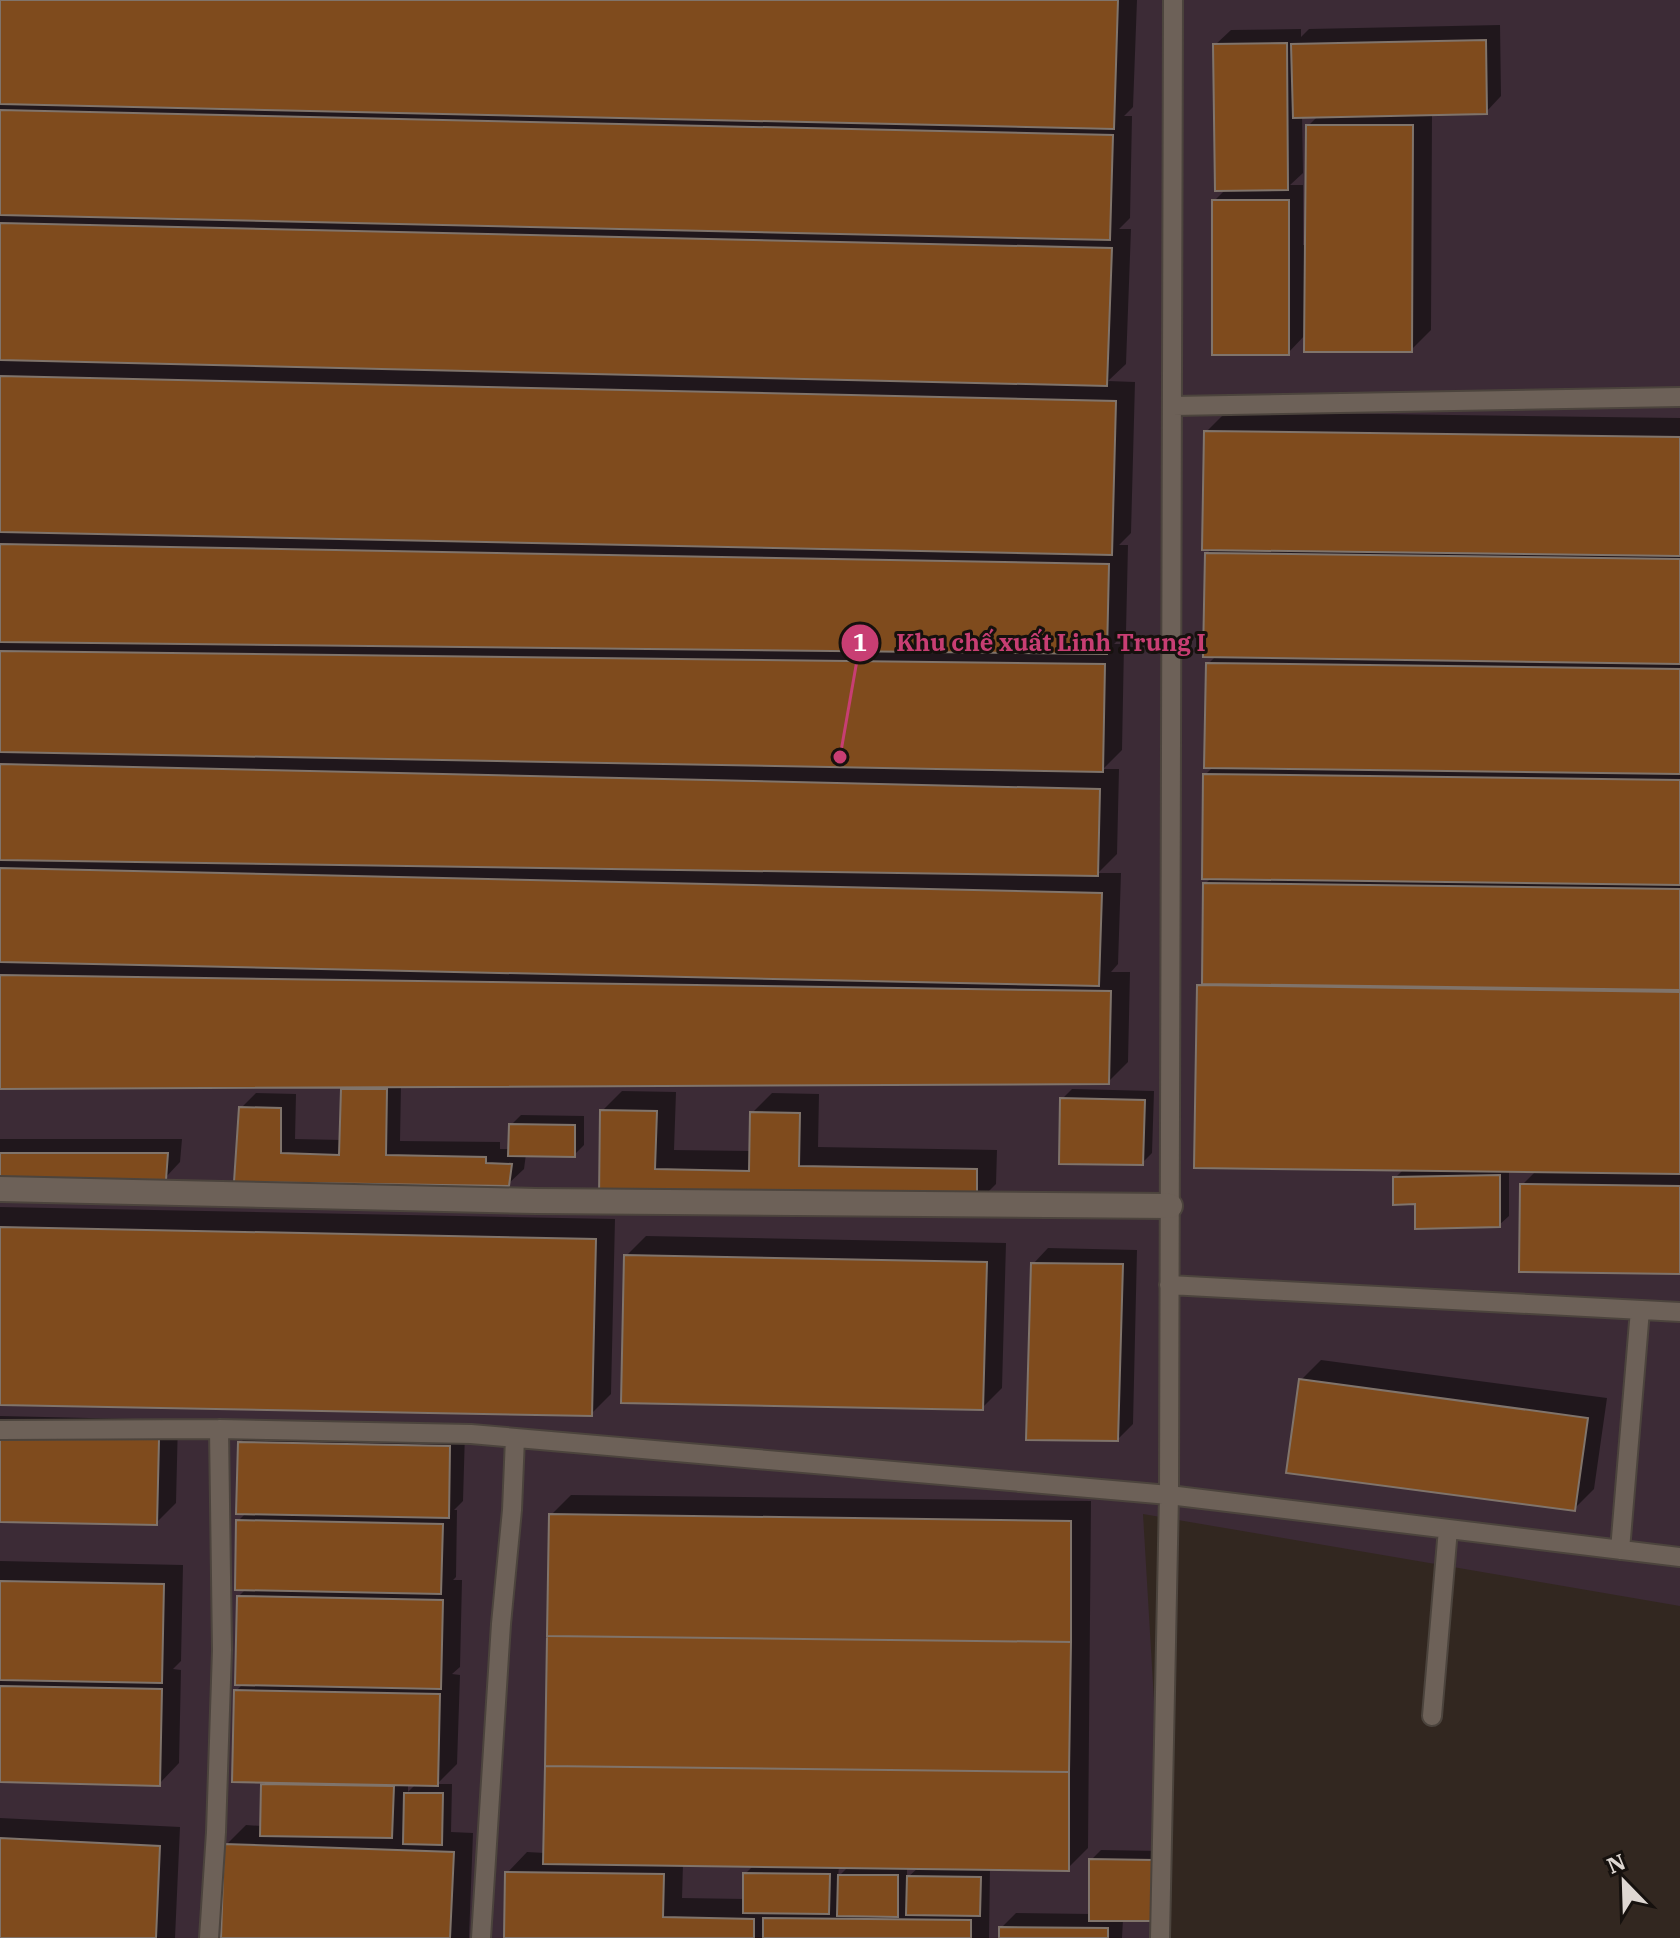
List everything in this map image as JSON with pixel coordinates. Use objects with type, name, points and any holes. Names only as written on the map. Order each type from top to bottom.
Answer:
[{"type":"street","points":[[0,1189],[536,1201],[1170,1206]]},
{"type":"lane","points":[[1160,1938],[1169,1495],[1173,0]]},
{"type":"lane","points":[[1173,406],[1680,397]]},
{"type":"lane","points":[[1169,1285],[1680,1312]]},
{"type":"lane","points":[[1620,1550],[1640,1310]]},
{"type":"lane","points":[[0,1430],[219,1429],[471,1434],[1169,1495],[1680,1557]]},
{"type":"lane","points":[[209,1938],[222,1650],[219,1429]]},
{"type":"lane","points":[[481,1938],[515,1438]]},
{"type":"lane","points":[[1432,1716],[1448,1529]]},
{"type":"shaded area","points":[[0,0],[1680,0],[1680,1606],[1143,1514],[1168,1938],[0,1938]]},
{"type":"building","points":[[0,0],[1118,0],[1114,129],[0,104]]},
{"type":"building","points":[[1486,40],[1487,114],[1293,118],[1291,44]]},
{"type":"building","points":[[1287,43],[1288,190],[1215,191],[1213,44]]},
{"type":"building","points":[[0,110],[1113,135],[1110,240],[0,215]]},
{"type":"building","points":[[1306,125],[1413,125],[1412,352],[1304,352]]},
{"type":"building","points":[[1212,200],[1289,200],[1289,355],[1212,355]]},
{"type":"building","points":[[0,223],[1112,248],[1107,386],[0,360]]},
{"type":"building","points":[[0,376],[1116,401],[1112,555],[0,532]]},
{"type":"building","points":[[1204,431],[1680,437],[1680,556],[1202,550]]},
{"type":"building","points":[[0,544],[1109,564],[1107,654],[0,642]]},
{"type":"building","points":[[1205,553],[1680,559],[1680,664],[1203,657]]},
{"type":"building","points":[[0,651],[1105,664],[1103,772],[0,752]]},
{"type":"building","points":[[1206,663],[1680,669],[1680,774],[1204,768]]},
{"type":"building","points":[[0,764],[1100,789],[1098,876],[0,860]]},
{"type":"building","points":[[1203,774],[1680,780],[1680,885],[1202,879]]},
{"type":"building","points":[[0,868],[1102,893],[1099,986],[0,962]]},
{"type":"building","points":[[1203,883],[1680,889],[1680,990],[1202,984]]},
{"type":"building","points":[[0,975],[1111,991],[1109,1084],[0,1089]]},
{"type":"building","points":[[1197,985],[1680,992],[1680,1174],[1194,1168]]},
{"type":"building","points":[[341,1089],[387,1089],[386,1155],[486,1157],[486,1163],[512,1164],[509,1186],[234,1182],[239,1107],[281,1108],[281,1153],[339,1155]]},
{"type":"building","points":[[1060,1098],[1145,1100],[1143,1165],[1059,1164]]},
{"type":"building","points":[[600,1110],[657,1111],[655,1169],[749,1171],[750,1112],[800,1113],[799,1166],[977,1169],[977,1206],[599,1200]]},
{"type":"building","points":[[509,1124],[575,1125],[575,1157],[508,1156]]},
{"type":"building","points":[[0,1153],[168,1153],[166,1180],[0,1179]]},
{"type":"building","points":[[1500,1175],[1500,1227],[1415,1229],[1415,1204],[1393,1205],[1393,1177]]},
{"type":"building","points":[[1520,1184],[1680,1186],[1680,1274],[1519,1272]]},
{"type":"building","points":[[0,1227],[596,1239],[592,1416],[0,1405]]},
{"type":"building","points":[[624,1255],[987,1262],[983,1410],[621,1403]]},
{"type":"building","points":[[1031,1263],[1123,1264],[1118,1441],[1026,1440]]},
{"type":"building","points":[[1299,1379],[1588,1418],[1575,1511],[1286,1473]]},
{"type":"building","points":[[0,1436],[159,1439],[157,1525],[0,1522]]},
{"type":"building","points":[[238,1442],[450,1446],[449,1518],[236,1514]]},
{"type":"building","points":[[549,1514],[1071,1521],[1071,1642],[547,1636]]},
{"type":"building","points":[[236,1520],[443,1524],[441,1594],[235,1590]]},
{"type":"building","points":[[0,1581],[164,1584],[162,1683],[0,1680]]},
{"type":"building","points":[[237,1596],[443,1600],[441,1689],[235,1685]]},
{"type":"building","points":[[547,1636],[1071,1642],[1069,1772],[545,1766]]},
{"type":"building","points":[[0,1686],[162,1689],[160,1786],[0,1782]]},
{"type":"building","points":[[234,1690],[440,1694],[438,1786],[232,1782]]},
{"type":"building","points":[[545,1766],[1069,1772],[1069,1871],[543,1864]]},
{"type":"building","points":[[261,1784],[394,1786],[392,1838],[260,1836]]},
{"type":"building","points":[[404,1793],[443,1793],[442,1845],[403,1844]]},
{"type":"building","points":[[0,1838],[160,1846],[156,1938],[0,1938]]},
{"type":"building","points":[[224,1844],[454,1852],[450,1938],[221,1938]]},
{"type":"building","points":[[1089,1859],[1154,1860],[1152,1921],[1089,1921]]},
{"type":"building","points":[[505,1872],[664,1874],[663,1917],[754,1919],[754,1938],[504,1938]]},
{"type":"building","points":[[743,1873],[830,1874],[829,1914],[743,1913]]},
{"type":"building","points":[[838,1875],[898,1875],[898,1917],[837,1916]]},
{"type":"building","points":[[907,1876],[981,1877],[980,1916],[906,1915]]},
{"type":"building","points":[[763,1918],[971,1920],[971,1938],[763,1938]]},
{"type":"building","points":[[999,1927],[1108,1928],[1108,1938],[999,1938]]},
{"type":"place","name":"Khu chế xuất Linh Trung I","points":[[840,757]]}]
